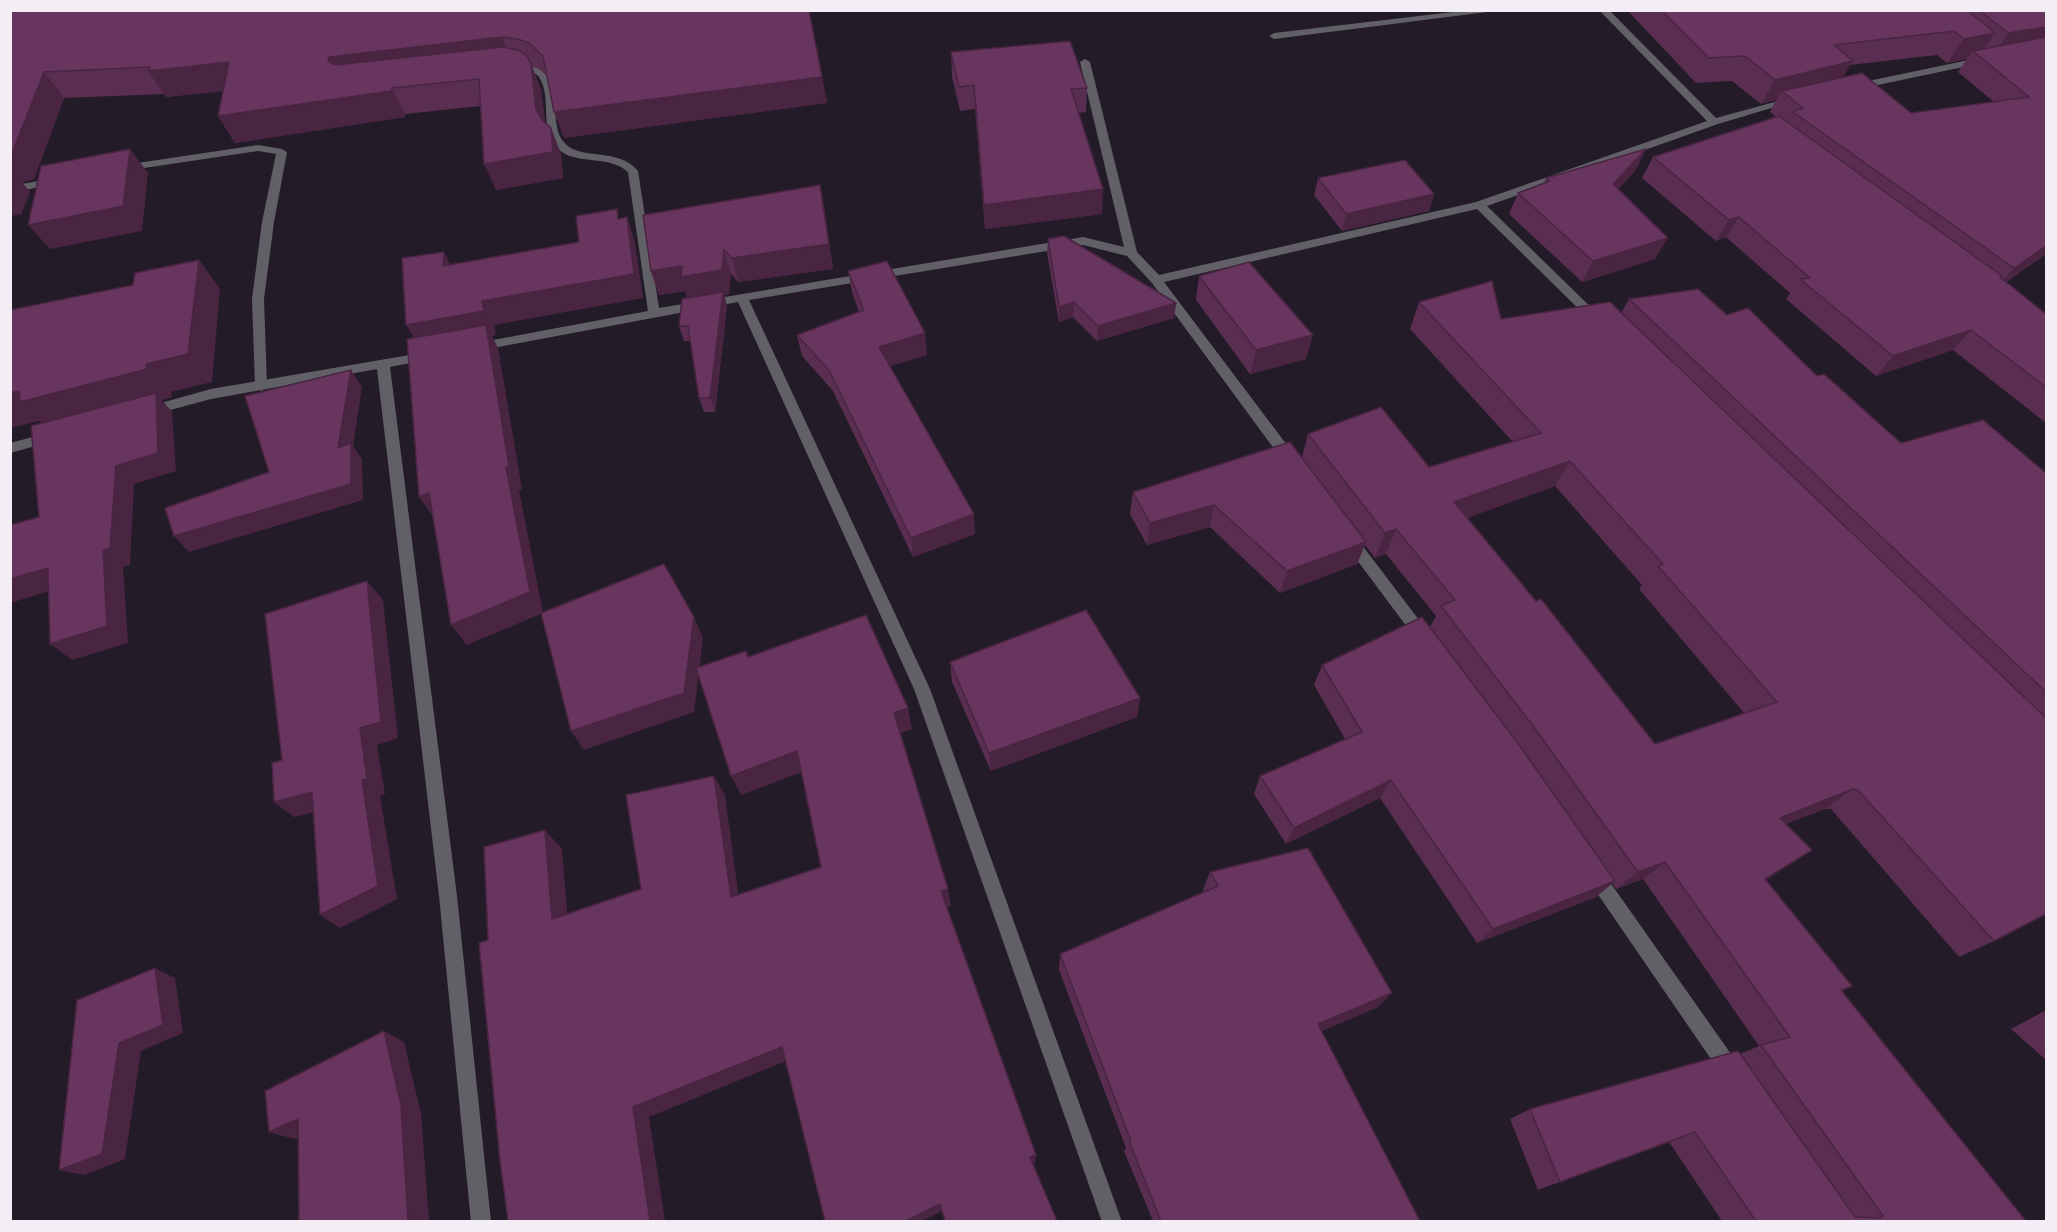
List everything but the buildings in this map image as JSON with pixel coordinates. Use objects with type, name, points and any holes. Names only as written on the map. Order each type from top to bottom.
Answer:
[{"type":"street","points":[[1274,36],[1499,10]]},
{"type":"street","points":[[1604,10],[1714,122]]},
{"type":"street","points":[[1846,88],[1990,56]]},
{"type":"street","points":[[1085,62],[1131,253],[1156,280],[1298,470]]},
{"type":"street","points":[[501,70],[526,68],[537,71],[545,78],[555,138],[562,147],[572,152],[615,159],[627,164],[633,171],[654,313]]},
{"type":"street","points":[[1156,280],[1479,205],[1714,122],[1748,116],[1802,98]]},
{"type":"street","points":[[109,171],[258,148],[282,152],[268,222],[258,299],[261,386]]},
{"type":"street","points":[[10,190],[65,180]]},
{"type":"street","points":[[1479,205],[1608,331]]},
{"type":"street","points":[[466,349],[742,297],[1083,240],[1131,253]]},
{"type":"street","points":[[742,297],[922,688],[1112,1221]]},
{"type":"street","points":[[133,415],[211,394],[442,353]]},
{"type":"street","points":[[383,364],[448,896],[481,1221]]},
{"type":"street","points":[[10,448],[66,433]]},
{"type":"street","points":[[1340,526],[1432,650]]},
{"type":"street","points":[[1585,861],[1741,1085]]}]
